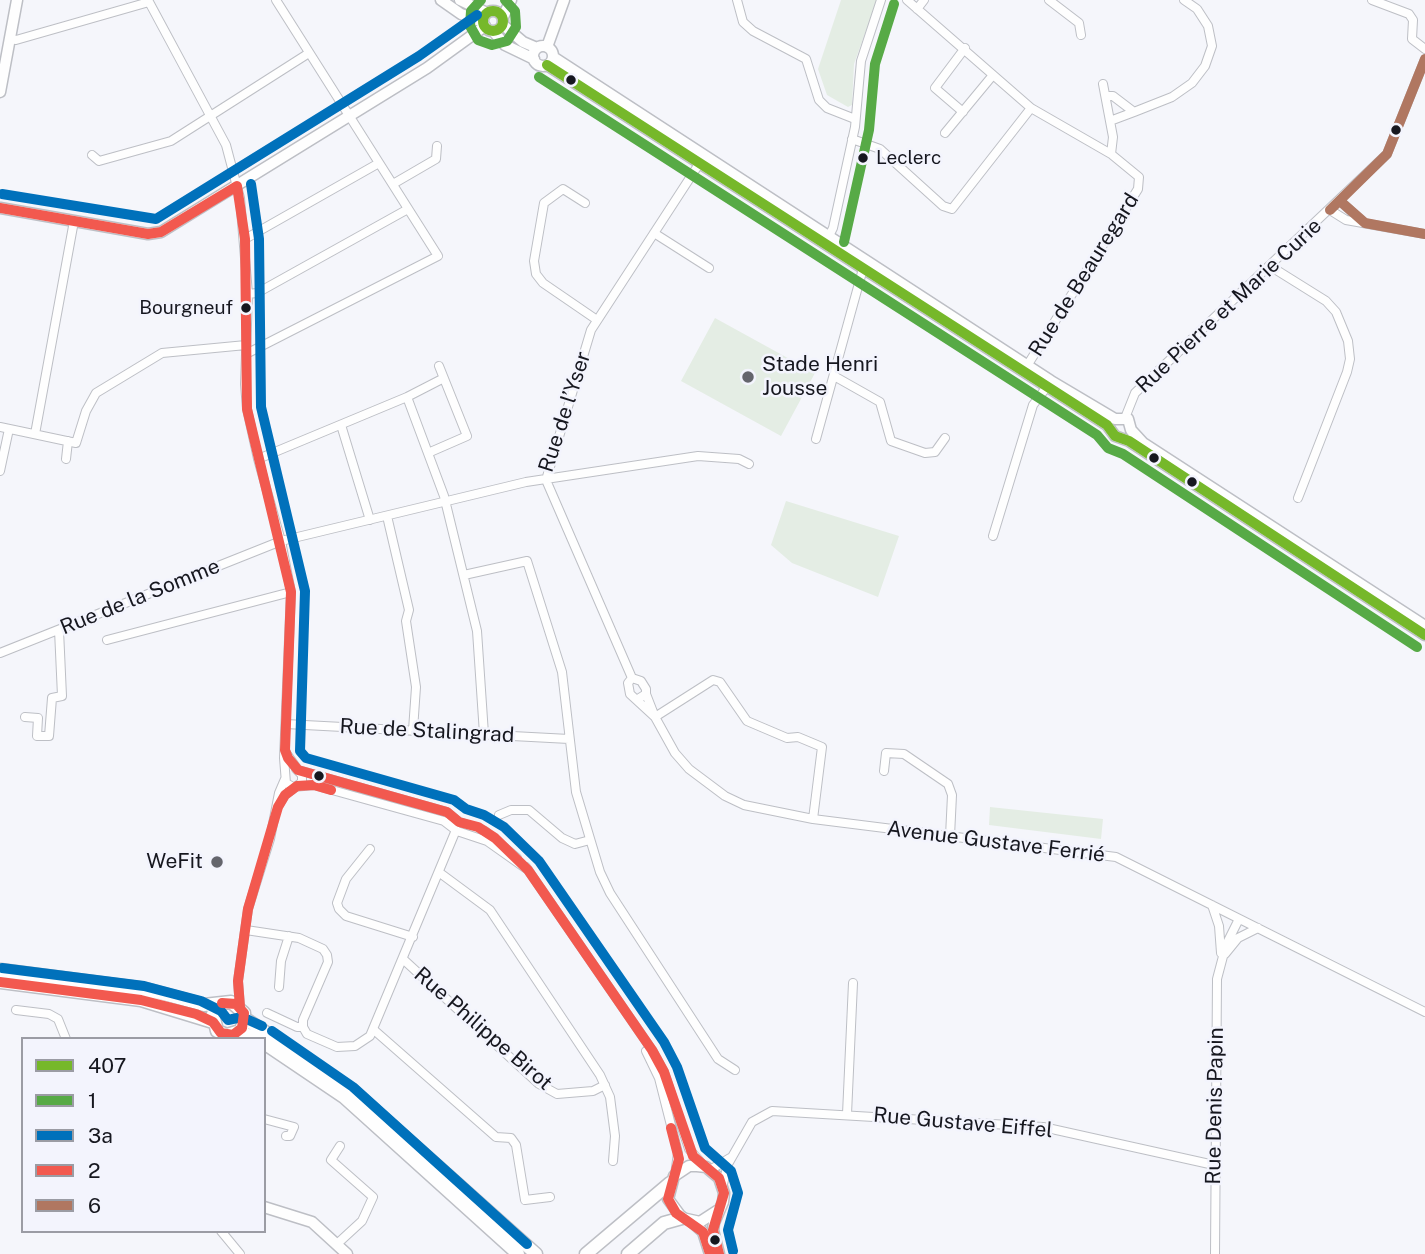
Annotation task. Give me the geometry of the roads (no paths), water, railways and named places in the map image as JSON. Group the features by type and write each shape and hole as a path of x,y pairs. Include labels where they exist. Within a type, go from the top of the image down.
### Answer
{"main road":[{"path":"0,92 17,0"},
{"path":"441,0 461,14 492,22"},
{"path":"460,0 523,43 714,163 825,241"},
{"path":"450,53 492,22 503,0"},
{"path":"0,208 148,234 161,232 450,53 492,22 511,0"},
{"path":"543,55 564,0"},
{"path":"461,14 466,28 465,40"},
{"path":"543,55 699,164 1048,384 1117,421 1131,424 1131,430 1143,443 1425,626"},
{"path":"1117,421 1115,436 1425,635"},
{"path":"1121,438 1131,430"},
{"path":"0,970 145,989 204,1005 222,1004 242,1013 352,1090 536,1254"},
{"path":"0,982 141,1000 213,1022 229,1035 242,1013"},
{"path":"213,1022 222,1004"},
{"path":"266,1044 344,1097 518,1254"},
{"path":"586,1254 689,1166 708,1168 723,1185 720,1209 713,1230 719,1254"},
{"path":"672,1179 671,1206 702,1232 710,1254"},
{"path":"484,1207 548,1254"},
{"path":"266,1209 312,1222 347,1254"},
{"path":"628,1254 664,1223 708,1219 720,1209"}],"street":[{"path":"66,460 96,393 162,354 246,350 438,256 276,0"},
{"path":"737,0 743,22 753,31 806,59 819,100 827,108 855,119"},
{"path":"825,241 852,139 860,61 881,0"},
{"path":"907,0 1031,108 1111,154 1113,137 1103,84"},
{"path":"917,9 924,0"},
{"path":"1049,0 1079,23 1081,35"},
{"path":"1111,121 1172,97 1192,83 1205,66 1212,46 1208,26 1197,9 1184,0"},
{"path":"1373,0 1409,14 1413,20 1412,38 1425,49"},
{"path":"10,39 16,40 149,1 232,159 245,239 248,294 247,409 281,541 291,592 285,777 248,909 238,981 242,1013"},
{"path":"963,112 935,88 965,48"},
{"path":"92,155 99,161 171,141 310,53"},
{"name":"Rue Pierre et Marie Curie","path":"1117,421 1135,393 1387,154 1425,59"},
{"path":"945,133 993,75"},
{"path":"1105,96 1113,96 1133,113"},
{"path":"852,139 880,149 943,206 951,209 1031,108"},
{"path":"393,184 436,159 437,146"},
{"name":"Rue de Beauregard","path":"1025,369 1138,189 1139,177 1111,154"},
{"path":"245,239 379,163"},
{"path":"699,164 714,163"},
{"name":"Rue de l’Yser","path":"281,541 445,501 546,480 597,320 699,164"},
{"path":"585,203 563,188 544,203 534,261 536,274 543,283 597,320"},
{"path":"1340,201 1365,223"},
{"path":"248,294 257,293 408,209"},
{"path":"1331,210 1346,220 1425,234"},
{"path":"36,434 74,221"},
{"path":"654,233 709,268"},
{"path":"816,439 864,266"},
{"path":"1270,267 1326,301 1336,312 1348,341 1350,359 1347,372 1298,498"},
{"path":"428,453 467,436 439,366"},
{"path":"834,376 880,402 891,441 925,453 935,452 945,439"},
{"path":"258,460 407,397 442,379"},
{"path":"993,536 1034,405 1048,384"},
{"path":"407,397 445,501 477,631 484,734"},
{"path":"341,425 370,520"},
{"path":"0,471 5,428 72,442"},
{"path":"642,696 630,694 628,688 632,678 546,480 698,456 739,459 749,464"},
{"path":"387,516 409,610 406,621 416,687 414,730"},
{"name":"Rue de la Somme","path":"0,653 281,541"},
{"path":"464,575 527,561 562,672 576,792 590,840 616,902 718,1059 735,1070"},
{"path":"107,640 291,592"},
{"path":"24,717 38,718 37,736 49,736 52,698 62,696 59,630"},
{"name":"Avenue Gustave Ferrié","path":"632,678 641,681 642,696 675,753 689,769 724,796 767,812 1103,853 1116,857 1425,1012"},
{"path":"655,718 713,680 720,682 747,722 787,738 798,737 822,747 813,819"},
{"name":"Rue de Stalingrad","path":"286,724 569,739"},
{"path":"278,807 285,794 303,779 285,750"},
{"path":"884,771 887,753 904,754 948,784 952,795 950,835"},
{"path":"285,777 291,769 299,770 436,808 453,815 458,830 374,1030 362,1042 345,1048 307,1034 303,1027"},
{"path":"285,777 289,786 314,785 435,818 458,830 478,827 495,838 528,870 616,996 664,1072 689,1149 708,1168"},
{"path":"499,816 511,810 529,810 562,838 575,844 590,840"},
{"path":"370,849 346,879 337,903 339,909 346,916 413,937"},
{"path":"440,873 490,910 605,1086 615,1136 613,1161"},
{"name":"Rue Denis Papin","path":"1212,905 1219,926 1221,959"},
{"name":"Rue Denis Papin","path":"1215,1254 1217,979 1221,959 1238,919"},
{"path":"1221,959 1238,938 1258,928"},
{"path":"246,930 289,936 323,949 328,962 303,1027"},
{"path":"279,987 281,961 289,936"},
{"name":"Rue Philippe Birot","path":"404,960 539,1084 557,1094 593,1091 605,1086"},
{"path":"222,1004 238,981"},
{"path":"847,1114 853,983"},
{"path":"616,996 659,1078 678,1153 672,1179"},
{"path":"16,1010 49,1014 58,1019 65,1037"},
{"path":"267,1013 297,1027 303,1027"},
{"path":"374,1030 496,1137 512,1138 516,1145 525,1200 550,1197"},
{"name":"Rue Gustave Eiffel","path":"723,1185 732,1156 752,1122 762,1114 772,1111 1043,1127 1214,1165"},
{"path":"266,1120 294,1127 290,1136 286,1136"},
{"path":"337,1244 357,1228 373,1197 331,1160 340,1146"},
{"name":"Rue Gustave Eiffel","path":"708,1168 732,1156"},
{"path":"223,1233 240,1254"}],"place":[{"name":"Leclerc","path":"863,158"},
{"name":"Bourgneuf","path":"246,308"},
{"name":"Stade Henri Jousse","path":"748,377"},
{"name":"WeFit","path":"217,862"}]}
